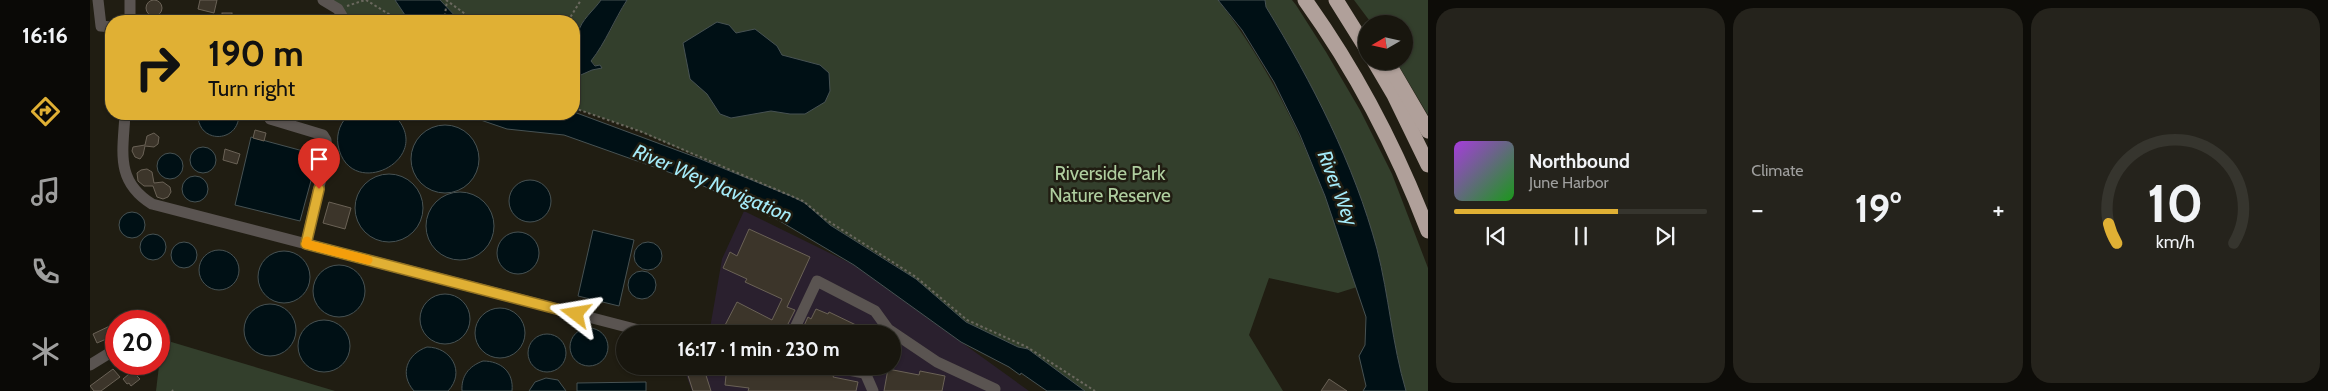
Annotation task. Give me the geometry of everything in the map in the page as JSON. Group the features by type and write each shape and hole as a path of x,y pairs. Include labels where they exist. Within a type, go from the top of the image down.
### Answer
{"highway":[{"path":"1305,0 1341,54 1381,125 1428,231"},
{"path":"1336,0 1358,35"},
{"path":"1347,0 1358,16"},
{"path":"1379,70 1394,95 1428,165"},
{"path":"1393,70 1428,131"}],"street":[{"path":"98,0 101,26 105,26"},
{"path":"130,0 130,15"},
{"path":"323,0 338,9 341,15"},
{"path":"125,120 124,170 131,186 143,198 163,208 619,325"},
{"path":"277,120 318,132 326,140 327,152 306,244"},
{"path":"796,325 817,281 875,311 881,325"},
{"path":"901,341 937,362 994,390"},
{"path":"90,365 105,355"},
{"path":"865,375 873,391"}],"path":[{"path":"338,9 365,0 390,15"},
{"path":"447,0 467,15"},
{"path":"445,15 447,0"},
{"path":"572,15 581,0"},
{"path":"580,110 642,132 803,201 825,219 916,277 966,320 1027,347 1095,391"}],"shaded area":[{"path":"744,211 854,265 1029,391 692,391 686,375 901,375 901,325 711,325 722,259"}],"green space":[{"path":"328,0 395,0 405,15 342,15"},
{"path":"440,0 601,0 580,28 580,15 454,15"},
{"name":"Riverside Park Nature Reserve","path":"627,0 1218,0 1263,66 1300,137 1331,211 1357,287 1338,293 1269,278 1249,335 1283,391 1085,391 1028,349 1018,347 966,322 897,266 830,225 804,203 634,129 580,110 580,75 597,67 591,61 606,39"},
{"path":"1265,0 1292,0 1296,5 1360,110 1392,174 1428,268 1428,391 1406,391 1397,356 1385,284 1368,217 1330,124 1300,64 1266,7"},
{"path":"1354,0 1428,0 1428,115 1401,70 1413,70 1413,15 1365,15"},
{"path":"170,342 335,391 156,391 158,375 170,375"}],"water":[{"path":"395,0 440,0 454,15 405,15"},
{"path":"601,0 627,0 591,61 595,66 600,65 602,68 580,75 580,28"},
{"name":"River Wey","path":"1218,0 1265,0 1266,7 1300,64 1330,124 1368,217 1385,284 1397,356 1406,391 1363,391 1366,386 1359,356 1365,345 1366,317 1325,196 1300,135 1274,82 1242,30"},
{"path":"717,22 729,25 736,33 755,29 777,46 782,55 820,65 829,73 830,91 825,102 805,114 771,111 731,118 720,114 707,94 690,79 683,43"},
{"name":"River Wey Navigation","path":"580,114 698,158 793,197 805,203 830,225 916,279 966,322 1018,347 1028,349 1085,391 1047,391 1021,373 1020,375 1009,367 961,342 854,265 778,220 688,179 564,135 507,129 481,120 580,120"},
{"path":"199,120 238,120 232,131 218,137 204,131"},
{"path":"345,120 397,120 404,130 405,146 399,159 387,168 372,173 358,171 345,162 338,145 338,136"},
{"path":"445,125 458,128 469,135 476,146 479,159 476,172 469,183 458,190 445,193 432,190 421,183 414,172 411,159 414,146 421,135 432,128"},
{"path":"251,137 318,155 300,221 235,205"},
{"path":"203,147 212,151 216,160 212,169 203,173 194,169 190,160 194,151"},
{"path":"170,153 179,157 183,166 179,175 170,179 161,175 157,166 161,157"},
{"path":"389,174 402,177 413,184 420,195 423,208 420,221 413,232 402,239 389,242 376,239 365,232 358,221 355,208 358,195 365,184 376,177"},
{"path":"195,176 204,180 208,189 204,198 195,202 186,198 182,189 186,180"},
{"path":"526,180 534,180 545,186 551,201 545,216 534,222 526,222 515,216 509,205 509,197 515,186"},
{"path":"460,192 473,195 484,202 491,213 494,226 491,239 484,250 473,257 460,260 447,257 436,250 429,239 426,226 429,213 436,202 447,195"},
{"path":"132,212 141,216 145,225 141,234 132,238 123,234 119,225 123,216"},
{"path":"593,230 634,240 619,306 578,296"},
{"path":"514,232 522,232 533,238 539,253 533,268 522,274 514,274 503,268 497,257 497,249 503,238"},
{"path":"153,234 162,238 166,247 162,256 153,260 144,256 140,247 144,238"},
{"path":"184,242 193,246 197,255 193,264 184,268 175,264 171,255 175,246"},
{"path":"648,242 658,246 662,256 658,266 648,270 638,266 634,256 638,246"},
{"path":"219,250 230,253 236,259 239,270 236,281 230,287 219,290 208,287 202,281 199,270 202,259 208,253"},
{"path":"284,251 294,253 302,259 308,267 310,277 308,287 302,295 294,301 284,303 274,301 266,295 260,287 258,277 260,267 266,259 274,253"},
{"path":"339,265 349,267 357,273 363,281 365,291 363,301 357,309 349,315 339,317 329,315 321,309 315,301 313,291 315,281 321,273 329,267"},
{"path":"642,271 652,275 656,285 652,295 642,299 632,295 628,285 632,275"},
{"path":"440,294 450,294 463,301 470,314 470,324 463,337 450,344 440,344 431,340 424,333 420,324 420,314 424,305 431,298"},
{"path":"270,304 280,306 288,312 294,320 296,330 294,340 288,348 280,354 270,356 260,354 252,348 246,340 244,330 246,320 252,312 260,306"},
{"path":"495,308 505,308 518,315 525,328 525,338 518,351 505,358 495,358 486,354 479,347 475,338 475,328 479,319 486,312"},
{"path":"324,320 334,322 342,328 348,336 350,346 348,356 342,364 334,370 324,372 314,370 306,364 300,356 298,346 300,336 306,328 314,322"},
{"path":"589,328 603,333 608,347 603,361 589,366 575,361 570,347 575,333"},
{"path":"547,334 561,339 566,353 561,367 547,372 533,367 528,353 533,339"},
{"path":"427,347 443,351 453,362 456,376 448,391 414,391 409,385 406,371 407,365 414,354"},
{"path":"483,361 501,365 505,369 511,378 512,391 462,391 463,381 467,372"},
{"path":"546,378 558,380 566,391 529,391 535,382"},
{"path":"646,382 646,391 577,391 577,383"}],"building":[{"path":"151,0 157,0 162,5 162,11 158,15 150,15 146,11 146,5"},
{"path":"200,0 217,0 214,13 198,9"},
{"path":"222,13 232,13 232,15 222,15"},
{"path":"255,130 266,133 264,141 253,138"},
{"path":"154,133 159,137 158,144 154,147 145,146 140,159 135,157 132,151 133,147 145,145 147,136"},
{"path":"225,149 240,154 237,164 223,160"},
{"path":"147,169 152,172 154,183 163,182 170,187 171,192 168,197 163,199 157,197 153,186 144,186 138,181 137,173"},
{"path":"329,202 351,208 345,229 323,223"},
{"path":"749,229 810,257 787,307 795,310 788,325 725,325 737,302 772,320 782,299 745,282 747,279 723,268 730,252 737,256"},
{"path":"816,309 828,314 829,312 856,325 804,325 808,317 811,319"},
{"path":"105,328 105,340 97,343 93,334"},
{"path":"920,371 945,376 942,391 884,391 887,375 901,375 901,372 919,375"},
{"path":"105,375 118,375 120,377 101,391 94,391 90,386"},
{"path":"128,375 138,375 137,376 140,379 131,386 123,379"},
{"path":"688,375 706,375 711,391 693,391"},
{"path":"726,375 834,375 833,377 858,382 856,391 748,391 749,388 725,385"},
{"path":"1329,379 1347,391 1321,391"}],"slow traffic":[{"path":"307,241 306,244 368,260"}],"route":[{"path":"319,189 306,244 576,314"}]}
